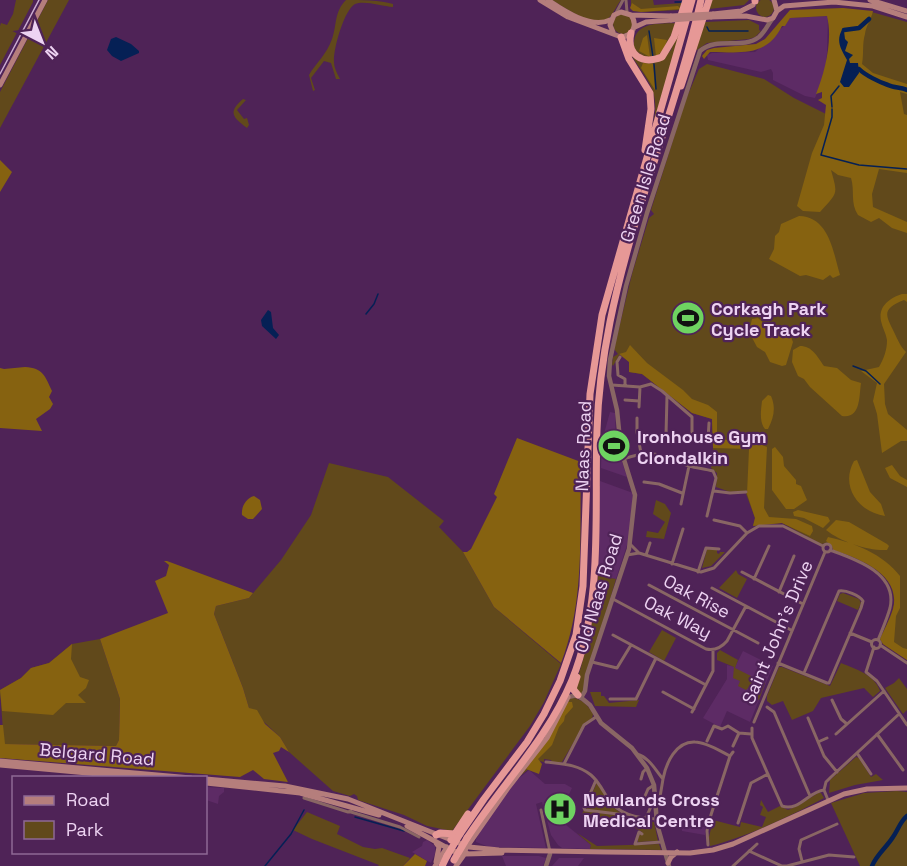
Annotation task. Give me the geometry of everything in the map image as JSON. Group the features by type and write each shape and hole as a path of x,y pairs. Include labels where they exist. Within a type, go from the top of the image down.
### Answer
{"highway":[{"path":"633,30 630,46 636,55 649,60 662,57 674,37 686,0"},
{"name":"Naas Road","path":"459,849 484,799 527,742 544,714 560,681 576,635 583,586 588,427 593,368 602,315 692,0"},
{"name":"Naas Road","path":"438,865 459,849 492,801 538,743 559,708 586,637 594,588 597,428 603,362 615,301 701,0"},
{"path":"655,159 709,0"},
{"path":"621,37 629,59 647,86 651,101 641,176"},
{"path":"580,697 573,689 585,652 586,637"},
{"path":"522,769 552,725 570,683"},
{"path":"435,838 440,833 459,849"}],"main road":[{"path":"0,85 45,0"},
{"path":"540,0 568,17 613,32 621,37 646,22 671,18 746,16 767,20 773,18 777,11 789,5 834,2 873,6 907,17"},
{"path":"548,0 580,18 598,23 610,20 616,13 671,18"},
{"path":"774,0 777,11"},
{"path":"870,0 907,11"},
{"path":"712,16 741,11 755,2"},
{"path":"755,2 753,13 760,20"},
{"path":"629,14 634,21 633,30"},
{"path":"610,20 613,32"},
{"path":"459,849 547,738 568,697"},
{"name":"Belgard Road","path":"0,763 145,776"},
{"path":"207,781 285,786 333,795 350,803 352,807 416,826 459,849 490,854"},
{"path":"207,781 300,793 375,813 459,849 490,854 699,852 723,848 828,800 867,789 907,788"},
{"path":"416,826 435,838 439,847 438,865"},
{"path":"459,849 550,852"},
{"path":"668,865 671,857 677,852"}],"street":[{"path":"616,13 625,0"},
{"path":"625,0 629,14"},
{"name":"Green Isle Road","path":"635,495 623,459 617,410 609,376 610,360 626,286 659,174 698,55 704,48 713,44 754,40 760,36 773,18"},
{"path":"760,20 765,29"},
{"path":"620,357 617,362 618,375 624,377 625,385"},
{"path":"612,386 640,387 651,384 692,417 692,436 695,438 708,440 709,423"},
{"path":"639,407 640,387"},
{"path":"666,435 667,396"},
{"path":"625,400 639,401"},
{"path":"637,418 641,453"},
{"path":"623,459 641,453 664,456 715,473 714,491 707,516"},
{"path":"681,504 689,466"},
{"path":"644,482 659,484 682,493"},
{"path":"714,491 746,492"},
{"name":"Old Naas Road","path":"580,697 585,691 586,679 630,544 635,495"},
{"path":"714,520 740,526 748,532"},
{"path":"627,555 639,553 698,572 714,568 748,532 759,526 783,526 823,546 828,544 830,550"},
{"path":"672,564 683,529"},
{"path":"646,555 650,543"},
{"path":"630,544 639,553"},
{"path":"754,579 769,546"},
{"path":"823,546 825,552 830,550 875,570 887,585 890,608 878,640 880,645 907,663"},
{"path":"698,572 706,548 719,549"},
{"name":"Saint John's Drive","path":"754,722 825,552"},
{"path":"779,592 794,556"},
{"path":"742,572 803,604"},
{"name":"Oak Rise","path":"649,585 758,643"},
{"path":"712,588 791,630"},
{"path":"778,663 829,683 863,601 861,598 841,591 837,596 804,673"},
{"name":"Oak Way","path":"613,599 706,649 713,650 723,645 746,606"},
{"path":"850,633 872,642 878,640"},
{"path":"613,635 706,685"},
{"path":"872,642 874,648 866,672 875,679 907,725"},
{"path":"592,662 617,668 631,645"},
{"path":"874,648 880,645"},
{"path":"663,692 693,711 713,668 713,650"},
{"path":"610,699 636,699 656,658"},
{"path":"836,734 884,691"},
{"path":"568,697 580,697 590,705 604,726 637,754 647,768 654,785 654,805 668,865"},
{"path":"832,700 841,719 847,724"},
{"path":"767,707 774,712 810,796"},
{"path":"828,800 824,790 826,782 899,714"},
{"path":"564,764 584,726 597,717"},
{"path":"808,718 824,756 837,771"},
{"path":"707,741 714,726 722,729 728,726 739,733 752,734 780,802 785,808 793,807 817,790 824,790"},
{"name":"Saint John's Drive","path":"752,728 752,734"},
{"path":"733,746 739,733"},
{"path":"877,735 903,770"},
{"path":"818,742 827,738"},
{"path":"646,818 654,805 659,803 663,779 671,757 680,748 692,742 700,743 730,756"},
{"path":"708,845 709,821 733,752"},
{"path":"856,753 871,774"},
{"path":"637,754 641,754 654,765 663,779"},
{"path":"546,762 578,768 596,780 614,806 626,814"},
{"path":"641,779 647,768"},
{"path":"738,823 751,783 768,774"},
{"path":"596,780 585,810 657,819"},
{"path":"645,796 648,789 654,785"},
{"path":"304,798 352,807 420,837"},
{"path":"541,810 550,852 546,866"},
{"path":"802,862 799,849 801,840 837,824"},
{"path":"642,834 639,832 635,844 662,842"},
{"path":"733,866 758,844"},
{"path":"749,851 782,866 829,855 854,857"}],"shaded area":[{"path":"632,3 641,9 678,6 681,9 641,12 630,8"},
{"path":"843,8 873,11 866,28 862,64 873,73 907,84 907,94 900,92 904,114 907,115 907,173 879,169 872,194 873,207 907,222 907,233 892,228 879,218 871,222 858,215 854,206 851,178 838,175 831,170 835,193 820,212 803,211 797,206 812,153 824,125 826,105 818,100 822,98 822,92 816,94 827,56 829,25 827,16 790,18 768,44 751,51 710,52 704,59 702,56 707,50 714,48 756,44 765,39 790,10"},
{"path":"828,16 825,74 815,98 805,96 773,80 771,69 761,72 708,60 707,55 712,53 755,52 790,18"},
{"path":"647,35 650,57 639,51 643,38"},
{"path":"654,38 667,40 664,49 656,57"},
{"path":"643,63 653,64 655,90 641,68"},
{"path":"0,160 12,172 0,192"},
{"path":"799,216 817,222 823,229 832,246 840,275 833,278 830,275 823,280 806,275 800,276 769,259 781,224"},
{"path":"907,294 907,302 904,300 892,306 887,316 899,343 906,352 884,384 888,414 907,430 907,441 901,441 882,453 873,401 877,383 861,371 879,367 881,364 887,340 881,321 881,311 889,300"},
{"path":"758,318 770,329 782,330 791,337 793,342 786,365 770,362 765,352 757,347 749,332 752,319"},
{"path":"630,345 647,363 692,399 708,405 717,412 719,439 757,443 767,447 764,508 769,517 796,519 812,526 813,531 810,536 782,523 753,526 755,518 747,494 749,449 713,448 712,419 692,413 642,374 629,372 629,362 619,354 626,352"},
{"path":"800,346 811,350 824,366 837,368 851,380 861,383 858,406 853,414 842,416 804,379 798,376 792,362 793,350"},
{"path":"25,367 40,371 52,391 49,397 53,404 36,419 42,431 0,428 0,368"},
{"path":"768,395 773,400 774,412 768,429 765,429 761,419 761,408 762,401"},
{"path":"610,412 615,413 616,443 627,477 601,468 602,441"},
{"path":"517,438 581,462 578,589 569,639 561,663 494,607 463,552 471,549 497,497 494,494"},
{"path":"775,447 783,457 784,466 796,480 796,484 801,486 807,500 794,509 786,509 772,490 772,449"},
{"path":"857,460 870,492 881,504 885,516 867,509 854,496 849,480 850,470 854,461"},
{"path":"892,465 900,476 907,480 907,487 890,478 885,468"},
{"path":"600,481 633,493 629,539 616,579 598,576"},
{"path":"254,496 260,500 262,509 253,519 248,519 242,515 242,509 246,501"},
{"path":"798,510 828,517 830,521 823,528 804,518 794,516 793,512"},
{"path":"836,520 849,522 887,544 889,546 887,550 847,542 826,530"},
{"path":"828,537 868,550 885,561 900,576 900,608 896,616 894,642 907,649 907,660 883,644 880,639 893,609 894,597 891,586 876,569 833,550 826,541"},
{"path":"164,561 253,593 249,598 216,606 214,614 249,708 257,710 265,724 280,737 289,752 281,747 279,751 273,753 288,782 264,779 253,770 240,777 0,758 0,725 3,725 5,744 116,746 119,740 120,699 100,639 168,613 155,581 166,576 169,565"},
{"path":"72,644 71,659 80,677 89,680 86,688 78,695 86,703 66,703 53,715 2,711 0,690 21,678 31,668 49,663"},
{"path":"743,651 773,666 750,722 727,711 720,727 703,718 727,679 727,665 735,667"},
{"path":"568,702 572,702 573,707 565,716 552,745 538,759 542,764 539,774 526,769"},
{"path":"529,770 545,784 565,784 572,788 564,805 575,810 576,815 566,825 591,845 590,849 562,848 558,845 551,835 542,802 536,804 546,848 489,847 476,842 485,821 516,781"},
{"path":"207,787 224,788 224,792 219,796 218,804 207,800"},
{"path":"682,825 706,827 705,835 682,831"},
{"path":"427,840 435,846 435,854 431,863 412,852"},
{"path":"415,854 427,861 425,866 403,866"},
{"path":"502,856 546,858 543,866 506,866"},
{"path":"559,858 584,858 578,866 552,866"}],"green space":[{"path":"761,-1 769,-1 774,4 772,15 761,17 756,12 756,4"},
{"path":"16,0 33,0 33,2 0,65 0,26 1,23 7,25 13,14"},
{"path":"48,0 69,0 0,128 0,92"},
{"path":"346,0 382,2 393,4 393,7 363,3 355,4 351,8 343,22 335,49 334,64 340,79 336,79 331,63 324,61 311,78 315,90 313,91 309,75 330,44 338,14"},
{"path":"552,0 621,0 606,20 593,21"},
{"path":"631,0 653,0 654,5 682,3 680,10 641,12 631,9"},
{"path":"712,0 749,0 744,5 709,9"},
{"path":"868,11 907,22 907,660 883,644 880,639 892,613 894,597 885,577 865,563 833,550 828,543 821,544 782,523 753,526 755,518 745,491 730,492 716,487 717,473 711,468 712,419 692,413 642,374 629,372 629,362 620,354 613,366 612,364 613,357 618,354 614,349 632,274 649,218 654,214 651,210 686,99 699,69 707,64 764,79 794,98 828,115"},
{"path":"623,14 630,17 633,24 630,31 623,34 616,31 613,24 616,17"},
{"path":"749,20 759,25 761,31 755,37 707,43 694,52 705,22"},
{"path":"681,22 683,22 653,125 654,94 630,53 664,57 671,50"},
{"path":"677,23 662,54 653,57 646,56 632,46 642,28 655,24"},
{"path":"243,99 246,100 237,110 244,119 247,118 249,125 247,128 238,121 234,114 235,107"},
{"path":"329,463 388,477 444,521 439,527 463,552 494,607 561,664 530,726 452,831 427,826 404,815 358,800 354,794 350,796 333,791 289,752 280,737 249,708 214,614 216,606 249,598 281,560 311,515"},
{"path":"656,500 665,504 671,513 664,539 646,537 647,531 658,533 665,522 653,514"},
{"path":"707,549 717,550 719,554 725,552 711,566 702,568"},
{"path":"736,570 738,574 747,579 737,598 719,588"},
{"path":"598,576 616,579 582,696 575,687 590,632"},
{"path":"843,593 859,599 861,603 858,610 837,601"},
{"path":"662,630 676,638 664,661 649,652"},
{"path":"100,639 120,699 119,740 116,746 4,744 0,690 21,678 31,668 49,663 72,644"},
{"path":"720,650 738,660 735,668 765,683 759,700 750,696 749,687 746,690 738,686 740,681 733,678 734,667 717,660 717,653"},
{"path":"841,663 869,677 878,685 880,691 873,697 864,688 821,698 813,711 792,720 783,701 772,705 767,701 779,667 830,686"},
{"path":"899,678 907,689 907,710 903,714 885,688"},
{"path":"590,692 601,692 601,696 604,696 609,703 639,700 636,707 595,706"},
{"path":"572,697 587,705 593,714 592,719 585,723 562,762 544,759 544,762 539,761 520,776 547,738 568,699"},
{"path":"856,757 871,777 876,774 883,780 829,793 830,780"},
{"path":"597,782 613,807 622,814 586,808"},
{"path":"907,792 907,866 860,866 831,803 864,793"},
{"path":"821,793 824,798 768,825 710,846 709,837 713,820 740,827 741,822 762,827 766,817 760,815 763,807 760,805 761,800 768,812 780,806 788,810"},
{"path":"584,810 654,822 658,841 638,842 638,837 642,832 620,819 617,823 608,817 604,821 592,814 589,817 582,814"},
{"path":"307,812 340,826 337,834 363,847 382,848 410,858 403,866 378,866 293,830"},
{"path":"577,833 597,846 659,844 661,850 590,849 591,845"}],"water":[{"path":"843,28 848,30 844,31 848,42 845,51 853,55 849,59 850,63 858,63 859,73 849,87 844,87 840,82 847,60 839,41"},
{"path":"116,37 131,44 139,53 121,61 112,56 107,50 111,39"},
{"path":"268,310 271,312 273,328 279,335 276,339 262,326 261,320"}],"waterway":[{"path":"675,2 682,2"},
{"path":"844,30 859,28 869,19"},
{"path":"707,27 709,31 748,31"},
{"path":"649,31 653,57"},
{"path":"654,64 656,89"},
{"path":"853,70 859,69 868,76 890,86 907,90"},
{"path":"832,107 831,96 839,86"},
{"path":"832,109 832,117 821,155 859,165 907,169"},
{"path":"366,314 378,294"},
{"path":"853,366 866,371 880,384"},
{"path":"265,866 291,834 304,810"},
{"path":"872,866 907,816"},
{"path":"355,817 404,831"}],"tram line":[{"path":"0,74 39,0"}],"place":[{"name":"Corkagh Park Cycle Track","path":"688,318"},
{"name":"Ironhouse Gym Clondalkin","path":"614,446"},
{"name":"Newlands Cross Medical Centre","path":"560,809"}]}
